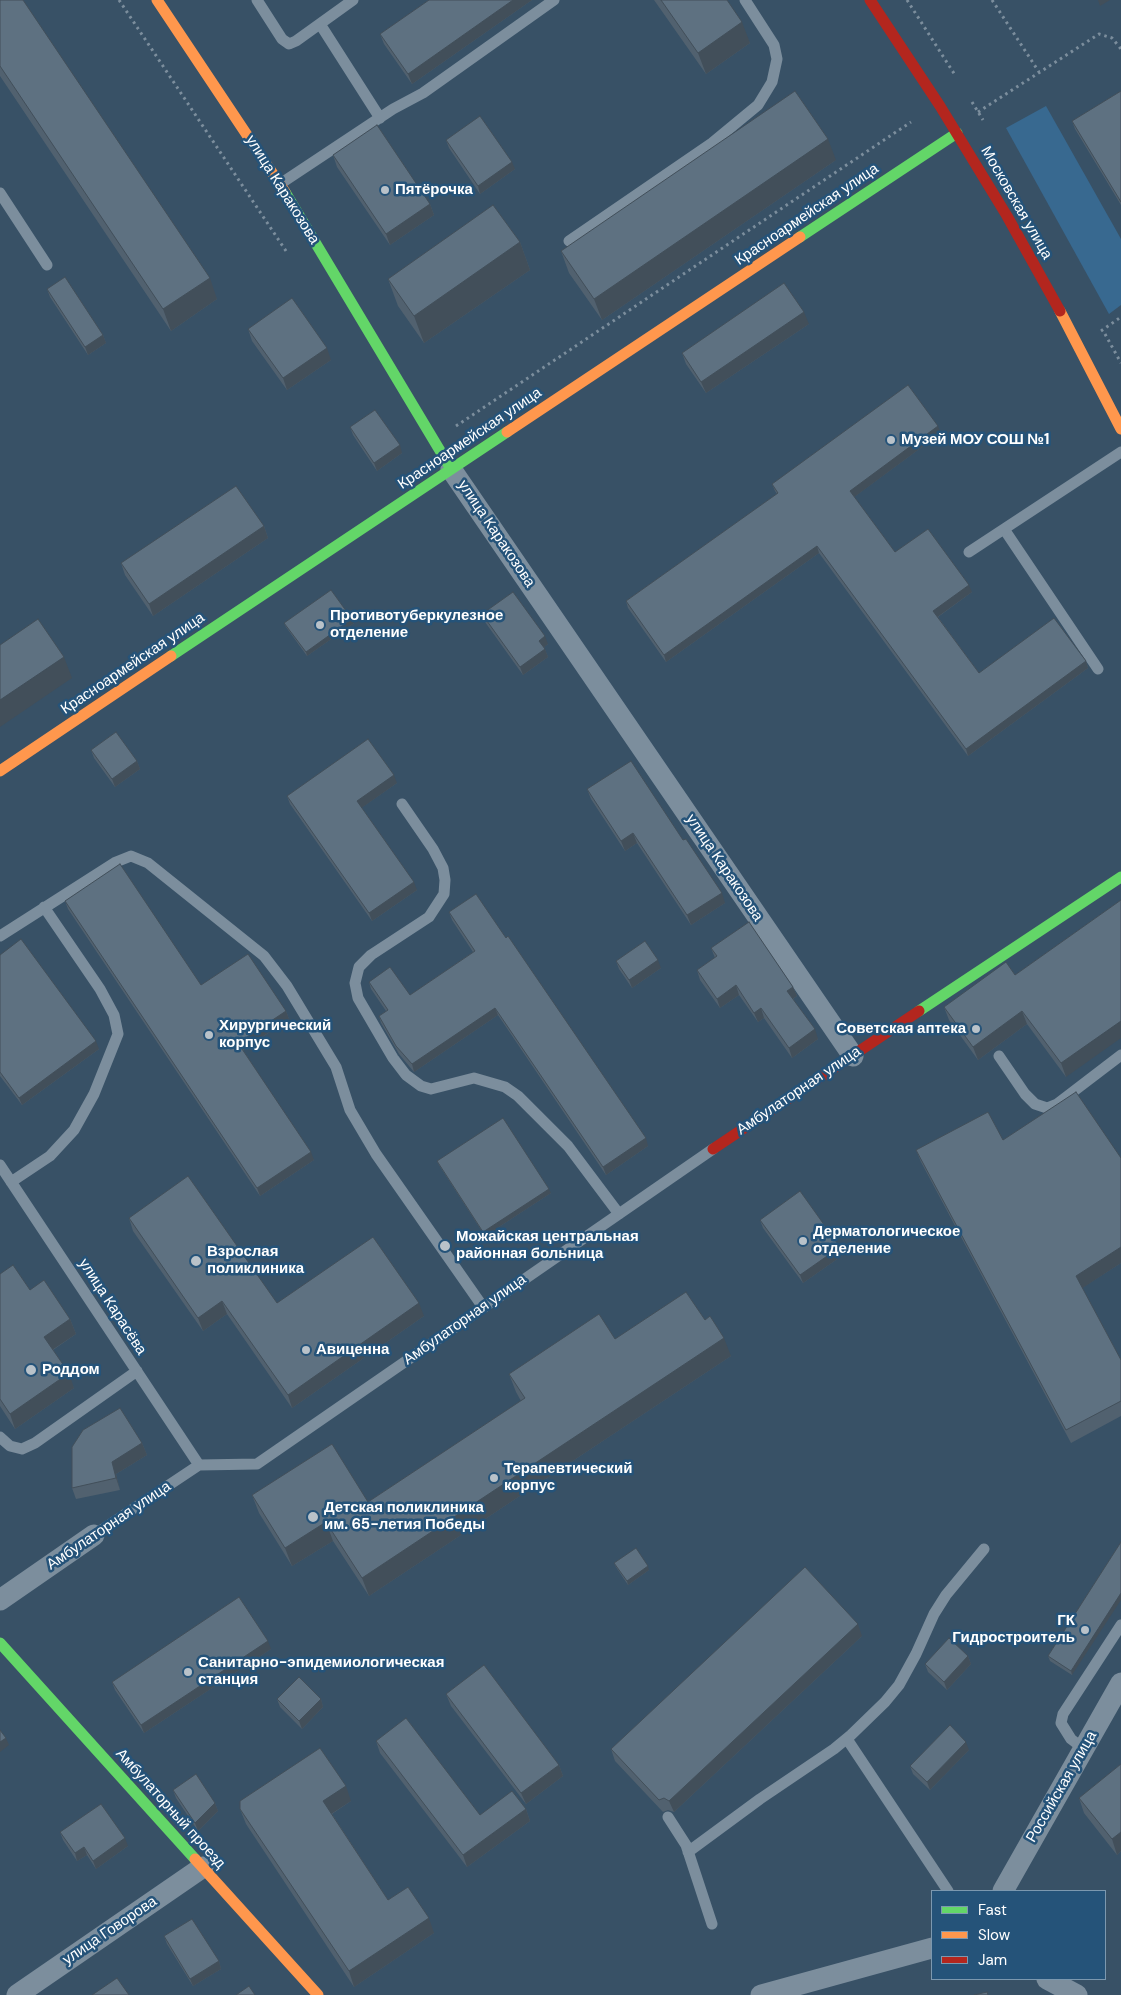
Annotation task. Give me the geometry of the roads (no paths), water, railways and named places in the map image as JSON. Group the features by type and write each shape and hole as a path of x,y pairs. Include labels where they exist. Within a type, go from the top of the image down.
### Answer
{"street":[{"name":"улица Каракозова","path":"157,0 280,184 452,469 852,1056"},
{"name":"Московская улица","path":"870,0 958,133 1044,281 1121,428"},
{"name":"Красноармейская улица","path":"0,772 958,133"},
{"name":"Амбулаторная улица","path":"713,1149 1121,877"},
{"name":"Амбулаторная улица","path":"0,1600 94,1536"},
{"name":"Амбулаторный проезд","path":"0,1643 318,1995"},
{"name":"Российская улица","path":"1004,1890 1121,1683"},
{"name":"улица Говорова","path":"17,1995 203,1867"},
{"path":"761,1995 931,1948"},
{"path":"1049,1980 1076,1995"}],"lane":[{"path":"256,0 282,39 289,44 353,0"},
{"path":"280,184 393,109 423,93 554,0"},
{"path":"569,241 712,143 746,117 758,105 772,82 777,59 774,45 745,0"},
{"path":"320,24 380,118"},
{"path":"0,193 47,265"},
{"path":"969,552 1121,452"},
{"path":"1004,529 1098,669"},
{"path":"402,804 433,849 443,868 445,880 444,894 429,917 371,955 359,967 355,983 358,998 393,1058 406,1076 420,1086 431,1089 474,1078 505,1087 518,1096 568,1146 618,1214"},
{"path":"0,936 116,862 131,856 148,863 264,956 287,986 336,1067 350,1110 376,1154 483,1307"},
{"path":"11,1182 50,1156 74,1130 94,1094 118,1034 114,1015 100,989 44,907"},
{"path":"1000,1056 1026,1094 1036,1104 1047,1108 1057,1104 1121,1055"},
{"name":"Амбулаторная улица","path":"94,1536 198,1465 256,1464 713,1149"},
{"name":"улица Карасёва","path":"0,1165 198,1465"},
{"path":"0,1437 10,1446 22,1449 35,1443 137,1372"},
{"path":"688,1852 847,1739 885,1702 899,1685 916,1654 934,1614 946,1595 984,1549"},
{"path":"1084,1749 1071,1739 1061,1723 1063,1714 1121,1625"},
{"path":"847,1739 947,1890"},
{"path":"668,1817 688,1852 712,1924"}],"place":[{"name":"Пятёрочка","path":"385,190"},
{"name":"Музей МОУ СОШ №1","path":"891,440"},
{"name":"Противотуберкулезное отделение","path":"320,625"},
{"name":"Советская аптека","path":"976,1029"},
{"name":"Хирургический корпус","path":"209,1035"},
{"name":"Дерматологическое отделение","path":"803,1241"},
{"name":"Можайская центральная районная больница","path":"445,1246"},
{"name":"Взрослая поликлиника","path":"196,1261"},
{"name":"Авиценна","path":"306,1350"},
{"name":"Роддом","path":"31,1370"},
{"name":"Терапевтический корпус","path":"494,1478"},
{"name":"Детская поликлиника им. 65-летия Победы","path":"313,1517"},
{"name":"ГК Гидростроитель","path":"1085,1630"},
{"name":"Санитарно-эпидемиологическая станция","path":"188,1672"}]}
